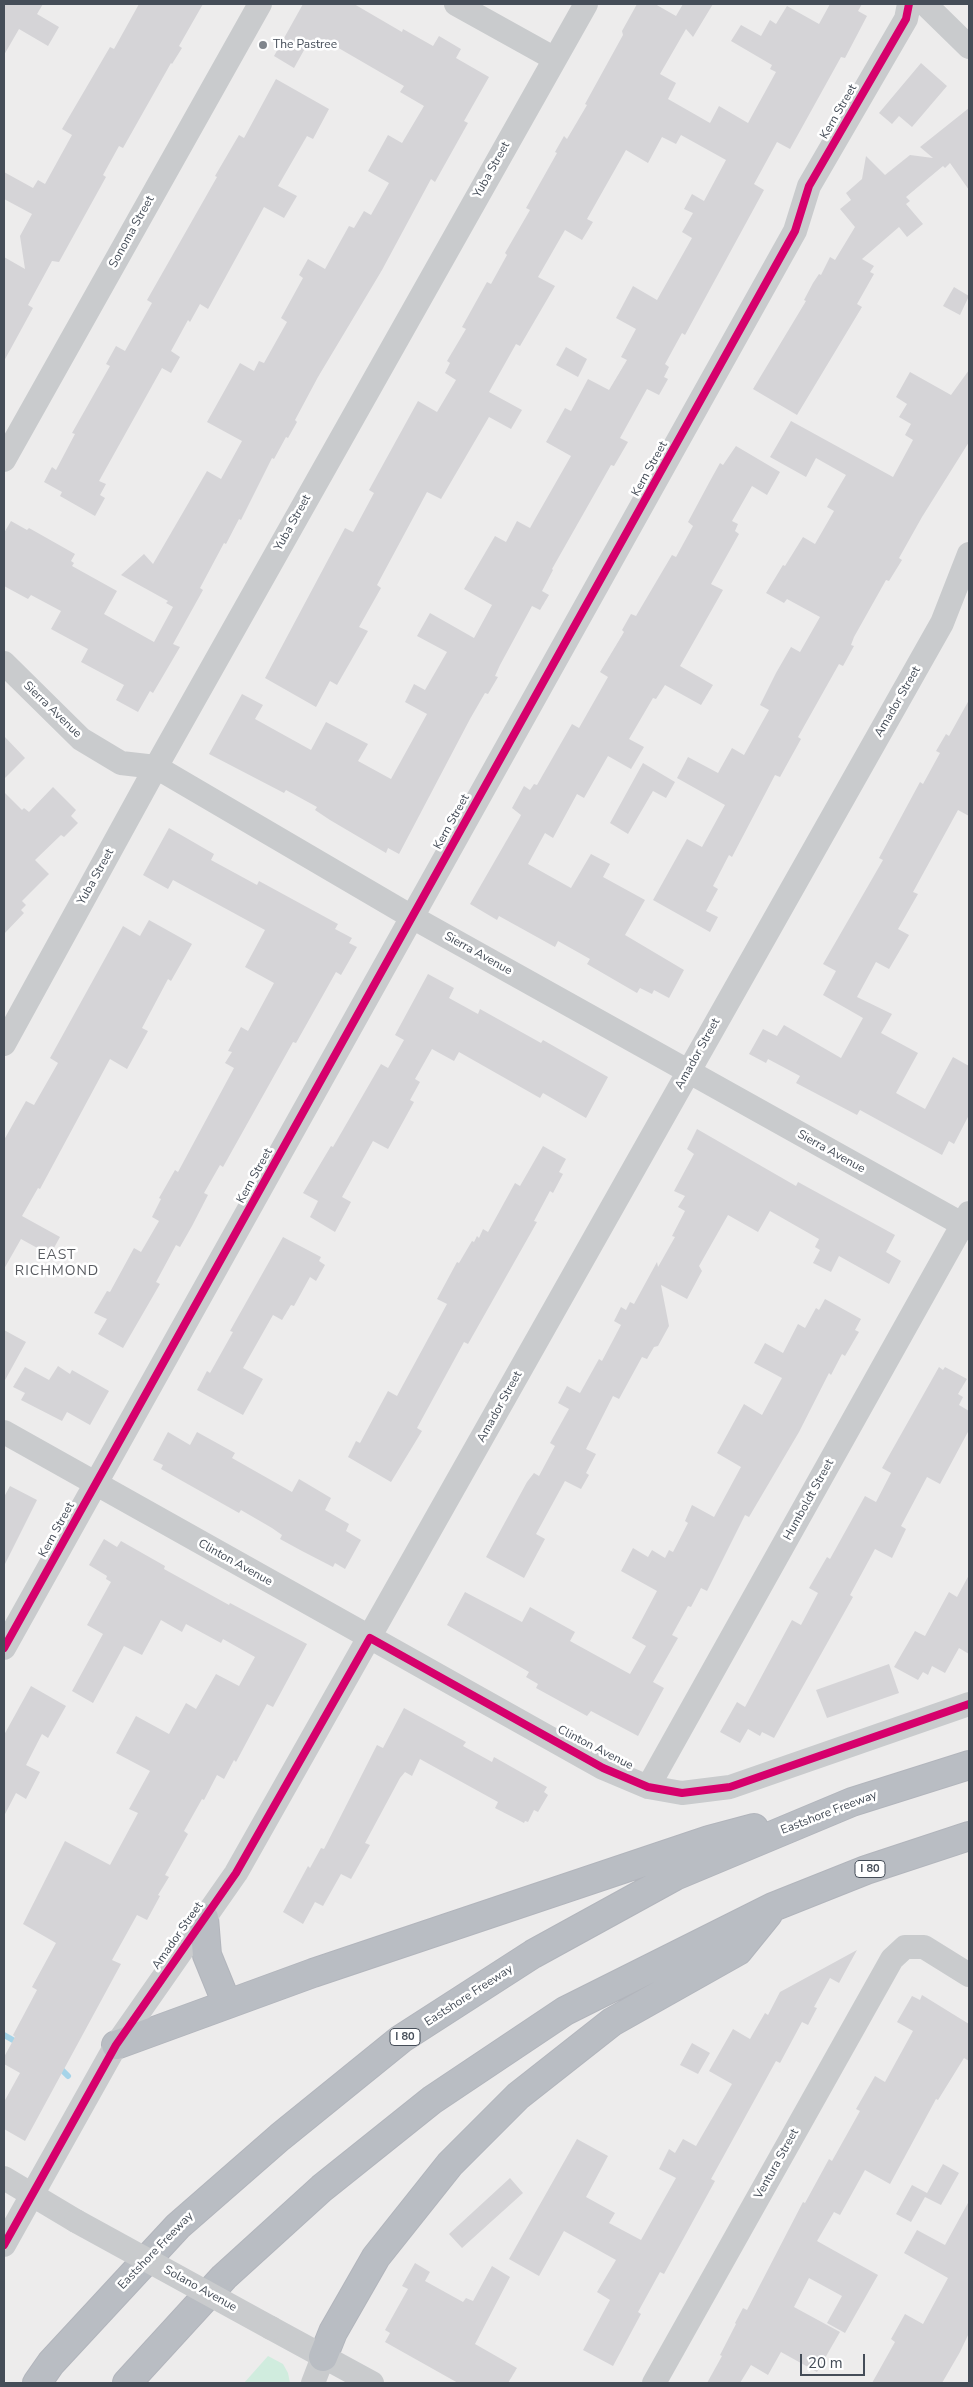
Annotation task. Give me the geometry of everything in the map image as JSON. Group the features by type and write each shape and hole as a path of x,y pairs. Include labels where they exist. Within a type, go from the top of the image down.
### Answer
{"highway":[{"name":"Eastshore Freeway","path":"36,2383 51,2363 178,2226 280,2136 401,2039 533,1954 675,1876 852,1802 969,1766"},
{"path":"116,2045 227,2004 708,1840 852,1802"},
{"name":"I 80","path":"127,2383 224,2277 322,2188 432,2100 565,2011 773,1907 866,1870 969,1836"},
{"path":"323,2357 332,2332 376,2257 450,2164 518,2096 612,2022 738,1951 773,1907"},
{"path":"204,1918 207,1955 227,2004"}],"street":[{"name":"Sonoma Street","path":"4,460 260,4"},
{"path":"456,4 555,59"},
{"name":"Yuba Street","path":"4,1044 156,767 586,4"},
{"name":"Kern Street","path":"4,1648 796,231 810,186 906,18 909,4"},
{"path":"925,4 969,47"},
{"name":"Amador Street","path":"4,2245 116,2045 236,1873 942,623 969,554"},
{"name":"Sierra Avenue","path":"4,663 81,739 121,763 156,767 412,917 688,1072 967,1222"},
{"name":"Humboldt Street","path":"648,1787 967,1222"},
{"name":"Clinton Avenue","path":"4,1432 603,1768 648,1787 682,1793 730,1787 969,1704"},
{"name":"Ventura Street","path":"654,2383 892,1959 905,1948 924,1946 969,1974"},
{"name":"Solano Avenue","path":"4,2178 76,2221 372,2383"},
{"path":"313,2383 323,2357"}],"green space":[{"path":"268,2356 283,2364 288,2373 290,2383 244,2383"}],"building":[{"path":"4,4 43,4 37,14 59,27 48,46 19,29 4,55"},
{"path":"139,4 203,4 179,46 182,48 171,63 123,148 119,146 103,175 106,177 59,262 52,261 28,305 33,308 4,361 4,257 25,269 20,236 32,214 4,199 4,172 33,188 38,180 45,184 72,135 62,129 110,47 114,49"},
{"path":"303,4 354,4 402,32 403,29 433,46 439,36 461,49 456,58 489,77 464,121 468,123 435,182 431,179 382,270 318,377 295,420 297,422 288,438 286,437 274,459 272,458 241,520 239,519 226,544 224,543 200,588 203,590 173,644 180,647 153,693 150,691 138,712 116,700 124,685 81,662 88,649 51,629 61,611 31,595 28,599 4,586 4,533 11,521 27,530 29,528 75,554 71,561 74,563 72,566 117,591 104,614 154,642 173,607 166,603 168,601 121,575 144,554 153,564 207,471 221,479 242,441 207,422 240,363 254,371 259,361 264,363 287,322 281,318 303,278 299,275 308,259 325,269 349,226 354,228 364,211 371,215 389,183 368,171 388,135 402,143 424,106 400,92 404,86 323,39 317,48 308,43 294,68 274,56"},
{"path":"637,4 655,4 676,16 683,4 713,4 693,37 686,29 660,74 676,83 668,99 710,123 719,106 748,123 776,72 770,69 772,65 731,41 741,25 761,36 770,20 776,24 787,6 819,24 830,4 862,4 858,11 867,16 845,58 841,57 790,149 777,142 754,184 764,190 685,335 682,333 665,364 669,367 664,377 668,379 659,395 647,389 620,438 628,442 614,466 611,465 552,569 542,591 549,595 540,610 532,606 500,665 495,676 498,677 488,694 485,693 470,719 399,854 388,848 386,853 315,810 317,807 286,790 284,793 209,754 242,694 263,705 255,719 311,750 326,722 368,744 358,761 391,779 427,714 405,702 414,684 425,690 447,652 417,636 430,613 474,638 492,605 464,589 495,536 506,542 517,521 530,528 571,456 546,442 565,408 571,411 588,379 609,390 627,360 621,357 636,329 616,318 633,286 657,300 692,238 682,232 693,213 684,209 692,194 704,201 726,160 681,135 676,144 662,137 648,163 626,150 587,219 593,222 582,240 565,230 538,277 555,286 520,346 516,344 489,392 522,410 511,429 489,417 441,499 427,492 377,585 381,588 359,627 368,631 337,685 330,681 316,707 265,678 345,528 353,532 374,493 369,490 418,401 437,412 456,380 445,373 450,363 447,361 466,329 462,327 487,282 491,284 507,255 505,253 530,210 526,208 557,153 555,152 564,136 567,139 587,105 585,104 623,35 622,31"},
{"path":"921,63 947,86 912,127 899,116 892,124 879,113"},
{"path":"276,79 329,109 313,139 307,136 278,186 297,196 284,218 264,207 208,309 200,304 190,322 188,320 171,351 180,357 171,373 162,368 99,481 106,484 100,495 105,498 95,516 60,496 62,492 44,482 52,467 56,470 75,434 72,433 110,366 106,364 116,346 125,351 152,303 147,300 217,177 215,176 239,135 244,138"},
{"path":"969,108 969,190 950,163 945,168 943,166 906,197 910,201 906,204 923,224 907,237 899,227 862,259 874,266 870,272 874,274 857,304 862,307 797,415 753,389 806,301 804,300 813,283 819,274 821,275 830,257 835,260 855,227 840,209 851,200 846,193 862,179 866,156 885,175 910,155 933,158 920,147"},
{"path":"954,287 969,296 960,315 943,306"},
{"path":"566,347 587,359 578,377 556,365"},
{"path":"969,370 969,442 922,517 899,558 902,560 889,581 886,580 854,637 851,645 854,646 843,666 839,664 798,737 801,739 780,777 775,775 732,857 729,855 713,886 718,889 706,911 718,917 710,932 653,900 687,839 702,847 725,805 677,778 688,757 718,773 732,748 744,755 769,710 760,705 776,673 791,647 800,652 820,617 787,599 784,603 766,593 803,537 815,544 834,511 827,507 846,475 816,458 806,477 770,457 791,421 893,477 913,440 905,435 911,424 899,417 907,404 896,397 910,372 951,395"},
{"path":"736,446 780,472 767,495 752,486 732,521 738,524 735,531 739,534 711,584 723,590 680,666 713,685 701,705 665,685 656,699 653,698 629,739 644,747 631,769 608,756 584,798 577,794 553,838 545,833 528,864 571,888 591,854 610,864 603,877 645,900 625,935 684,970 669,998 654,990 652,994 640,988 637,993 587,964 590,959 558,941 555,947 499,916 497,920 470,904 521,815 512,808 524,786 530,790 534,784 537,785 572,724 579,728 608,677 600,672 624,632 622,630 631,614 636,616 672,555 676,557 693,526 688,522 710,481 720,463 723,465"},
{"path":"969,700 969,816 958,810 913,892 918,894 898,929 909,935 889,969 876,962 857,997 892,1014 881,1033 918,1053 896,1093 925,1109 953,1057 969,1066 969,1115 954,1144 949,1141 942,1155 860,1110 857,1115 796,1083 800,1076 768,1059 766,1063 749,1054 763,1029 777,1036 784,1025 841,1058 863,1018 823,995 836,971 823,964 883,860 879,858 920,782 923,784 940,753 936,751 946,734 949,736"},
{"path":"4,736 25,758 4,779"},
{"path":"643,763 675,782 666,798 653,791 628,834 610,823"},
{"path":"53,787 76,810 71,816 78,823 64,837 61,835 35,860 49,874 22,901 26,905 21,910 24,913 4,934 4,792 22,810 24,808 29,812"},
{"path":"169,828 214,854 211,860 257,885 259,881 338,924 335,929 352,938 349,943 357,947 341,975 336,972 296,1043 293,1042 223,1167 220,1165 204,1193 208,1195 192,1226 180,1247 176,1245 156,1282 160,1284 123,1348 98,1334 107,1319 94,1313 107,1291 110,1292 134,1248 141,1252 159,1221 152,1217 161,1199 159,1198 175,1170 178,1172 234,1068 225,1063 232,1052 228,1051 241,1027 248,1031 274,983 245,967 265,930 173,880 168,889 143,875"},
{"path":"149,920 192,944 171,981 168,979 142,1028 148,1031 127,1069 110,1059 40,1189 38,1188 22,1216 60,1237 50,1255 21,1239 4,1269 4,1140 26,1101 34,1105 58,1063 50,1058 123,926 140,936"},
{"path":"428,974 454,988 449,998 478,1014 480,1009 541,1043 543,1040 608,1077 586,1118 543,1093 540,1098 459,1052 454,1061 432,1049 415,1079 420,1082 410,1100 414,1102 388,1149 373,1141 342,1197 351,1202 335,1232 310,1217 318,1201 303,1193 331,1146 333,1147 381,1064 388,1068 404,1040 395,1035"},
{"path":"697,1129 796,1186 798,1182 895,1235 886,1252 901,1261 889,1284 839,1256 831,1272 813,1263 820,1250 815,1247 819,1239 770,1211 758,1232 728,1215 699,1266 702,1271 687,1299 661,1285 669,1326 658,1346 654,1347 647,1359 642,1357 619,1399 613,1396 586,1449 596,1454 586,1473 589,1475 581,1489 565,1481 536,1534 545,1539 524,1578 486,1557 527,1482 534,1473 539,1476 555,1446 550,1443 569,1409 558,1403 567,1386 580,1393 599,1359 602,1361 621,1325 614,1321 621,1307 626,1310 630,1302 634,1304 657,1262 658,1267 675,1237 672,1236 685,1211 678,1207 685,1196 674,1191 694,1154 687,1149"},
{"path":"543,1146 566,1159 559,1172 563,1174 553,1193 550,1191 534,1221 537,1222 468,1344 464,1342 417,1428 422,1431 391,1482 348,1457 356,1441 360,1443 388,1391 397,1396 447,1304 437,1299 457,1262 459,1263 472,1241 474,1242 477,1236 479,1238 483,1229 488,1232 515,1183 520,1186"},
{"path":"283,1237 321,1257 319,1261 325,1265 316,1281 310,1277 294,1306 291,1305 282,1320 273,1315 243,1368 263,1379 243,1415 197,1390 207,1371 210,1373 233,1332 230,1331"},
{"path":"825,1299 861,1319 855,1330 859,1332 845,1356 842,1354 831,1375 829,1373 799,1432 749,1517 745,1515 707,1591 701,1588 691,1607 688,1606 672,1635 678,1638 653,1682 664,1688 638,1736 591,1711 587,1716 536,1688 538,1684 526,1677 529,1672 447,1625 465,1592 522,1622 530,1607 575,1632 570,1641 630,1674 646,1646 632,1638 657,1591 621,1571 633,1548 648,1557 652,1550 665,1558 669,1550 673,1552 688,1523 685,1521 692,1505 714,1517 741,1467 717,1453 744,1404 762,1415 782,1378 754,1363 765,1343 783,1353 798,1324 805,1328 816,1308 819,1310"},
{"path":"4,1330 26,1342 4,1382"},
{"path":"58,1366 70,1374 72,1370 109,1391 90,1425 67,1412 62,1421 21,1400 25,1393 13,1387 25,1367 49,1380"},
{"path":"939,1367 943,1370 945,1367 967,1379 958,1394 963,1397 959,1405 969,1411 969,1430 940,1484 927,1477 901,1526 906,1529 892,1558 875,1549 850,1595 853,1597 774,1738 762,1732 760,1736 748,1729 740,1743 720,1732 737,1702 745,1707 792,1620 801,1625 818,1593 809,1588 827,1557 830,1559 865,1496 876,1502 891,1473 882,1468"},
{"path":"168,1432 190,1445 197,1432 235,1453 232,1458 292,1492 299,1479 331,1498 325,1510 349,1524 346,1531 361,1540 345,1569 335,1563 333,1567 302,1551 280,1539 282,1535 272,1528 241,1510 239,1513 161,1469 163,1465 153,1460"},
{"path":"10,1486 37,1500 4,1566 4,1497"},
{"path":"104,1539 117,1547 121,1541 165,1566 164,1569 229,1605 230,1603 307,1644 273,1707 267,1704 236,1762 234,1760 224,1779 217,1775 204,1800 202,1799 184,1831 188,1834 165,1875 169,1877 158,1895 160,1896 147,1920 137,1915 112,1960 121,1964 25,2141 4,2129 4,2102 20,2073 4,2064 4,2057 15,2037 13,2035 37,1990 32,1987 56,1943 23,1924 65,1841 110,1865 138,1813 129,1809 150,1771 116,1753 136,1716 169,1734 186,1703 196,1709 216,1674 239,1686 255,1657 223,1639 221,1643 186,1624 182,1632 161,1620 142,1655 124,1646 93,1703 72,1691 103,1634 87,1625 111,1582 106,1579 107,1576 89,1565"},
{"path":"969,1575 969,1654 959,1648 945,1673 932,1666 928,1675 923,1672 918,1680 894,1667 915,1631 925,1636 949,1592 957,1597"},
{"path":"889,1664 899,1693 827,1718 816,1690"},
{"path":"31,1686 66,1706 48,1738 42,1734 26,1765 40,1772 26,1799 16,1793 4,1816 4,1735"},
{"path":"404,1708 466,1742 463,1746 492,1762 494,1757 547,1787 544,1792 548,1795 538,1812 534,1810 528,1822 525,1821 524,1823 495,1808 498,1802 420,1759 412,1776 405,1772 400,1778 365,1843 370,1845 351,1879 341,1874 323,1906 315,1902 303,1924 283,1912 308,1866 310,1868 321,1848 324,1849 377,1745 383,1748"},
{"path":"857,1950 839,1983 830,1978 814,2007 817,2008 808,2025 802,2022 780,2063 776,2061 711,2179 715,2181 664,2274 660,2272 638,2312 641,2314 613,2366 583,2350 610,2300 597,2292 616,2260 564,2231 539,2276 509,2259 577,2139 608,2156 586,2197 615,2213 609,2223 641,2240 676,2178 659,2169 669,2149 675,2153 683,2139 696,2146 732,2084 709,2071 733,2029 750,2039 765,2013 768,2015 780,1992"},
{"path":"922,1995 969,2024 969,2061 964,2058 938,2100 936,2099 890,2184 865,2170 840,2215 834,2212 817,2241 878,2275 845,2333 827,2323 842,2296 809,2278 794,2307 840,2332 817,2372 781,2352 768,2375 751,2365 740,2383 707,2383 722,2356 720,2355 743,2308 747,2310 803,2202 805,2203 829,2159 832,2161 860,2111 856,2109 875,2076 885,2082 913,2031 897,2022 912,1996 920,2000"},
{"path":"692,2043 710,2053 698,2074 680,2065"},
{"path":"943,2164 959,2173 941,2205 925,2197 911,2222 896,2214 912,2185 927,2193"},
{"path":"510,2178 523,2193 462,2248 449,2234"},
{"path":"969,2201 969,2333 960,2352 942,2383 872,2383 895,2342 891,2339 905,2314 923,2324 948,2278 904,2253 917,2230 945,2245"},
{"path":"415,2263 430,2272 425,2281 463,2302 466,2298 473,2301 492,2266 510,2277 475,2344 517,2368 508,2383 458,2383 385,2342 390,2333 385,2330 408,2289 402,2286"}],"waterway":[{"path":"4,2035 20,2044"},
{"path":"57,2065 68,2076"}],"cycle path":[{"path":"4,1648 795,231 809,186 906,19 909,4"},
{"path":"4,2245 116,2045 236,1873 370,1638 603,1768 648,1787 682,1793 730,1787 969,1704"}],"place":[{"name":"The Pastree","path":"263,45"}],"district":[{"name":"EAST RICHMOND","path":"57,1264"}]}
